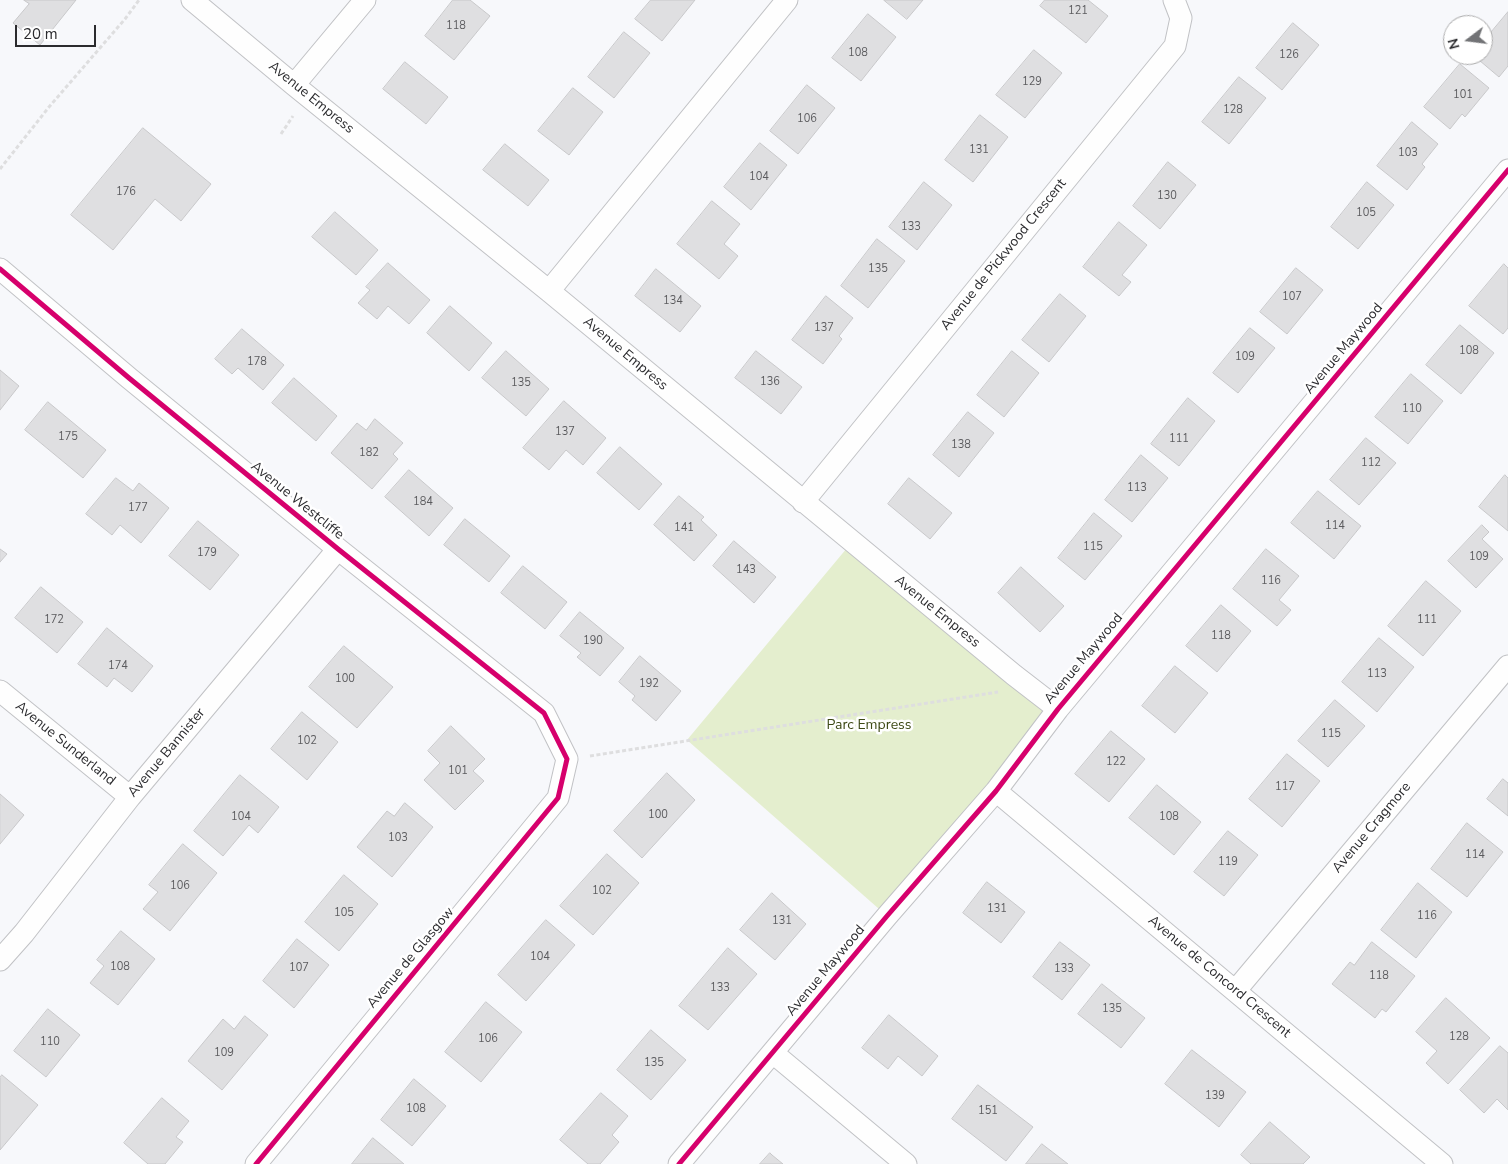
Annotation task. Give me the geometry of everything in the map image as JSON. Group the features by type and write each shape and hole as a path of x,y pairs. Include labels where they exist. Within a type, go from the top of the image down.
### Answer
{"street":[{"name":"Avenue Empress","path":"192,0 549,291 1006,669 1058,709"},
{"path":"294,85 365,0"},
{"path":"549,291 787,0"},
{"name":"Avenue de Pickwood Crescent","path":"803,502 1175,46 1181,18 1174,0"},
{"name":"Avenue Maywood","path":"679,1164 887,916 996,791 1058,709 1508,170"},
{"name":"Avenue Westcliffe","path":"0,269 338,549 544,713 566,759"},
{"name":"Avenue Bannister","path":"0,960 24,933 130,798 338,549"},
{"name":"Avenue Cragmore","path":"1236,990 1508,666"},
{"name":"Avenue Sunderland","path":"0,691 130,798"},
{"name":"Avenue de Glasgow","path":"256,1164 558,798 566,759"},
{"name":"Avenue de Concord Crescent","path":"996,791 1442,1164"},
{"path":"773,1053 906,1164"}],"path":[{"path":"0,169 49,107 125,19 139,0"},
{"path":"280,134 298,109"},
{"path":"590,756 1003,692"}],"green space":[{"name":"Parc Empress","path":"852,542 1058,709 887,916 687,740"}],"building":[{"path":"24,0 76,0 40,45 13,23 29,4"},
{"path":"453,0 470,0 490,16 454,60 425,36"},
{"path":"651,0 695,0 662,41 635,19"},
{"path":"884,0 923,0 907,19"},
{"path":"1045,0 1088,0 1108,16 1086,43 1040,6"},
{"path":"1508,12 1508,66 1499,77 1485,65 1493,65 1493,30"},
{"path":"868,14 896,37 861,81 832,58"},
{"path":"1293,23 1319,45 1282,90 1256,68"},
{"path":"624,32 650,53 614,98 588,77"},
{"path":"1034,50 1062,73 1025,118 996,95"},
{"path":"405,62 448,97 426,124 383,89"},
{"path":"1459,65 1489,88 1465,117 1462,114 1450,129 1424,107"},
{"path":"1239,77 1266,98 1229,144 1202,122"},
{"path":"807,85 835,108 798,154 770,131"},
{"path":"573,88 603,112 569,155 538,131"},
{"path":"980,115 1008,137 973,182 945,160"},
{"path":"1412,122 1438,144 1422,164 1425,167 1407,190 1377,166"},
{"path":"143,128 211,184 181,221 155,199 113,250 71,215"},
{"path":"760,143 787,165 751,210 724,187"},
{"path":"505,144 549,180 528,206 483,170"},
{"path":"1168,162 1196,185 1160,229 1133,206"},
{"path":"924,182 952,205 917,250 889,227"},
{"path":"1367,182 1394,205 1358,249 1331,227"},
{"path":"712,201 740,224 724,244 738,256 719,279 677,244"},
{"path":"335,212 378,250 356,275 312,237"},
{"path":"1119,222 1147,245 1122,275 1131,282 1119,296 1083,267"},
{"path":"877,239 905,261 868,308 841,286"},
{"path":"388,263 430,300 409,324 388,306 377,319 358,303 370,290 366,287"},
{"path":"1504,264 1508,268 1508,328 1503,334 1469,306"},
{"path":"1296,268 1323,290 1287,334 1260,312"},
{"path":"656,269 701,306 680,332 635,296"},
{"path":"1060,294 1086,316 1049,362 1022,340"},
{"path":"826,296 853,318 839,336 842,339 823,364 792,340"},
{"path":"450,306 492,343 469,371 427,333"},
{"path":"1460,325 1494,353 1461,394 1426,365"},
{"path":"1250,328 1275,348 1238,393 1213,373"},
{"path":"242,329 284,365 263,390 238,368 232,374 215,359"},
{"path":"506,351 549,389 526,416 482,378"},
{"path":"756,351 802,387 781,414 735,378"},
{"path":"1012,351 1039,373 1004,417 977,395"},
{"path":"0,370 19,386 0,410"},
{"path":"1411,374 1443,401 1408,444 1375,417"},
{"path":"294,378 337,416 316,441 272,403"},
{"path":"1188,398 1215,421 1179,466 1151,444"},
{"path":"564,401 606,438 583,465 566,450 549,470 523,448"},
{"path":"48,402 106,450 83,478 25,430"},
{"path":"968,412 994,433 959,477 933,455"},
{"path":"375,419 403,443 393,454 398,459 372,489 331,453 357,423 366,430"},
{"path":"1366,438 1396,463 1359,505 1330,480"},
{"path":"620,447 662,484 639,510 597,473"},
{"path":"1141,455 1168,478 1132,522 1105,500"},
{"path":"409,470 453,508 429,536 385,497"},
{"path":"1505,475 1508,478 1508,531 1479,507"},
{"path":"116,478 133,491 139,483 169,508 141,543 120,525 112,535 86,514"},
{"path":"909,478 952,513 930,539 888,504"},
{"path":"1318,491 1361,526 1334,559 1291,523"},
{"path":"679,496 704,517 701,520 717,535 694,561 654,525"},
{"path":"1094,513 1122,536 1085,580 1058,558"},
{"path":"465,519 510,556 489,582 444,545"},
{"path":"198,521 239,555 210,590 169,556"},
{"path":"1482,525 1489,532 1482,539 1503,559 1476,588 1448,561"},
{"path":"734,541 776,577 754,603 713,566"},
{"path":"0,549 7,554 0,562"},
{"path":"1266,549 1299,576 1279,600 1291,610 1277,626 1233,589"},
{"path":"523,566 567,602 545,629 501,593"},
{"path":"1021,567 1064,606 1040,632 998,593"},
{"path":"1426,581 1461,611 1423,656 1388,626"},
{"path":"41,587 83,622 57,653 15,618"},
{"path":"1221,605 1251,631 1217,672 1186,646"},
{"path":"580,612 624,648 600,676 577,657 581,653 560,636"},
{"path":"107,628 153,666 132,692 114,678 107,687 78,664"},
{"path":"1379,638 1414,667 1377,712 1342,682"},
{"path":"344,646 393,687 357,728 309,687"},
{"path":"640,656 681,691 656,721 632,700 635,696 619,682"},
{"path":"1175,666 1208,693 1175,733 1142,706"},
{"path":"1335,700 1365,726 1328,767 1298,741"},
{"path":"302,712 338,742 307,780 271,749"},
{"path":"451,726 485,759 473,771 484,781 455,810 424,780 440,763 428,751"},
{"path":"1111,731 1145,759 1109,802 1075,774"},
{"path":"1287,754 1320,781 1282,827 1249,799"},
{"path":"667,773 695,800 642,858 614,831"},
{"path":"240,775 279,807 258,833 249,825 223,856 194,831"},
{"path":"1503,779 1508,783 1508,816 1487,799"},
{"path":"1157,785 1201,822 1174,855 1129,818"},
{"path":"0,794 24,815 0,844"},
{"path":"405,803 433,827 392,877 357,847 387,811 394,816"},
{"path":"1467,823 1503,852 1467,897 1431,869"},
{"path":"1228,831 1258,855 1224,896 1194,872"},
{"path":"183,844 217,873 170,931 143,909 158,892 149,885"},
{"path":"607,854 639,883 593,935 560,906"},
{"path":"344,875 378,904 339,951 305,922"},
{"path":"987,882 1025,912 1001,943 963,913"},
{"path":"1418,883 1452,912 1416,958 1381,930"},
{"path":"772,893 806,924 775,960 740,930"},
{"path":"546,920 575,945 526,1001 498,975"},
{"path":"121,931 155,959 118,1005 90,983 104,966 97,960"},
{"path":"297,939 329,965 294,1008 263,981"},
{"path":"1060,942 1090,965 1062,1000 1033,977"},
{"path":"1372,942 1415,976 1386,1012 1382,1009 1375,1018 1332,984 1350,962 1354,965"},
{"path":"728,948 757,974 708,1030 679,1006"},
{"path":"1102,984 1145,1018 1121,1048 1078,1014"},
{"path":"1446,998 1490,1038 1448,1084 1426,1063 1437,1051 1416,1032"},
{"path":"486,1002 522,1032 481,1082 445,1052"},
{"path":"48,1009 80,1035 46,1077 14,1051"},
{"path":"889,1015 938,1056 922,1076 898,1056 888,1069 862,1048"},
{"path":"245,1016 268,1035 222,1090 188,1061 223,1019 234,1029"},
{"path":"651,1030 686,1060 651,1100 617,1070"},
{"path":"1500,1046 1508,1053 1508,1110 1497,1099 1484,1113 1460,1090"},
{"path":"1192,1050 1246,1092 1219,1127 1165,1084"},
{"path":"2,1075 38,1105 0,1150 0,1078"},
{"path":"414,1079 446,1106 412,1146 381,1120"},
{"path":"978,1085 1033,1127 1006,1161 952,1119"},
{"path":"601,1093 628,1116 612,1135 619,1142 600,1164 588,1164 560,1140"},
{"path":"162,1098 189,1121 176,1137 183,1142 165,1164 148,1164 124,1143"},
{"path":"1270,1122 1310,1157 1303,1164 1251,1164 1241,1155"},
{"path":"373,1138 404,1164 352,1164"},
{"path":"1042,1144 1068,1164 1026,1164"},
{"path":"770,1153 772,1155 783,1164 760,1164"}],"cycle path":[{"path":"679,1164 887,916 996,791 1058,709 1508,170"},
{"path":"0,269 129,378 338,549 544,713 567,759 558,798 256,1164"}]}
